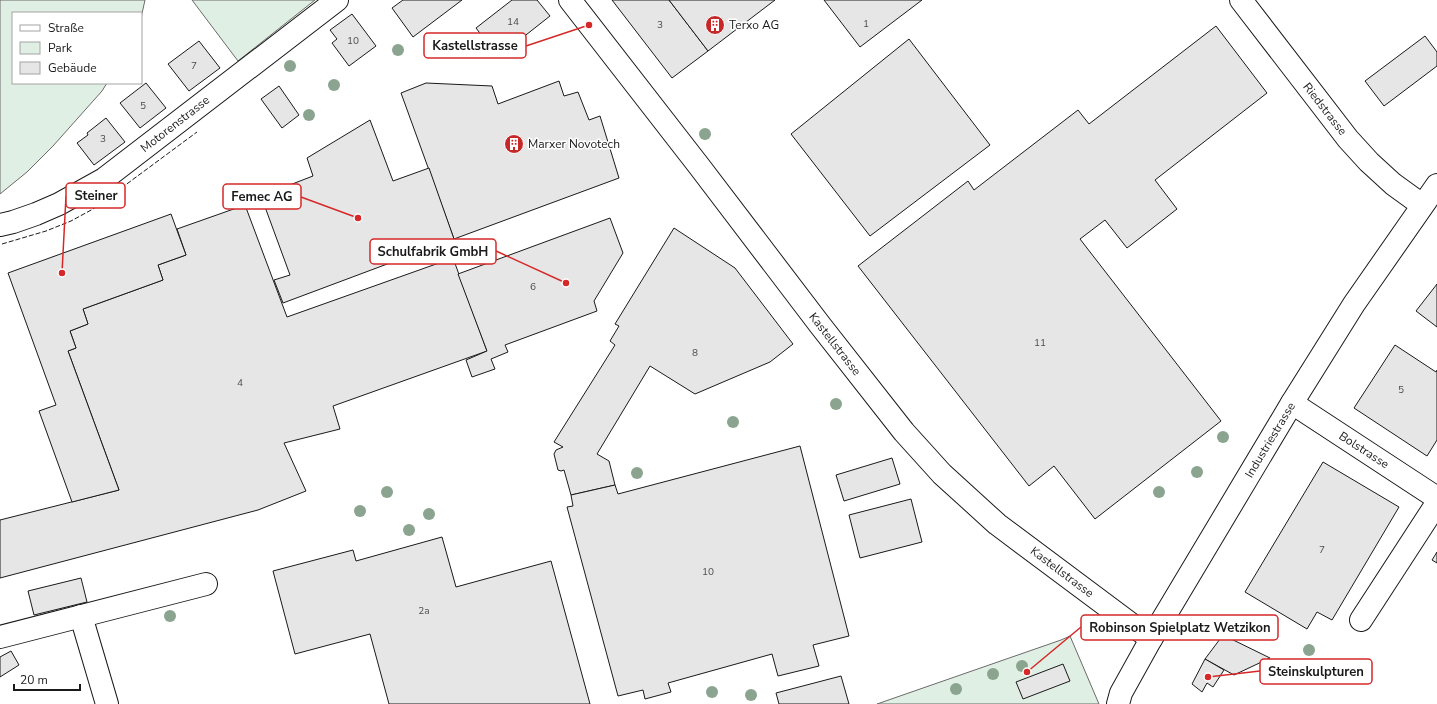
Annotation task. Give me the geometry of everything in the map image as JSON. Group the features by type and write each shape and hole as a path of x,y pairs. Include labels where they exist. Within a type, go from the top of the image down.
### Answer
{"street":[{"name":"Motorenstrasse","path":"0,225 36,214 59,204 104,179 337,0"},
{"name":"Kastellstrasse","path":"570,0 824,331 904,432 942,474 997,524 1151,639"},
{"name":"Riedstrasse","path":"1241,0 1348,139 1368,162 1393,184 1422,205"},
{"name":"Industriestrasse","path":"1118,704 1121,692 1151,639 1292,403 1354,304 1437,185"},
{"name":"Bolstrasse","path":"1292,403 1437,498"},
{"path":"1361,620 1437,503"},
{"path":"0,637 206,584"},
{"path":"81,616 107,704"}],"green space":[{"path":"0,0 145,0 142,14 142,12 12,12 12,84 106,84 102,91 53,146 27,172 0,194"},
{"path":"192,0 315,0 238,61"},
{"path":"1070,636 1099,704 877,704 1061,640"}],"building":[{"path":"403,0 462,0 413,37 392,8"},
{"path":"512,0 537,0 550,16 498,57 476,28"},
{"path":"612,0 669,0 708,51 672,78"},
{"name":"Terxo AG","path":"669,0 775,0 708,51"},
{"path":"824,0 922,0 860,47"},
{"path":"352,14 376,46 349,66 332,43 337,39 330,30"},
{"path":"1216,26 1267,93 1155,180 1177,209 1127,248 1105,220 1080,239 1221,421 1095,519 1054,466 1029,486 858,266 968,181 974,190 1078,110 1089,124"},
{"path":"1425,36 1437,52 1437,66 1384,106 1365,81"},
{"path":"909,39 990,145 870,236 791,134"},
{"path":"199,41 220,68 189,91 168,64"},
{"name":"Marxer Novotech","path":"559,81 564,96 578,92 589,120 600,116 619,178 454,239 401,93 426,83 492,86 498,104"},
{"path":"146,83 166,108 140,128 120,103"},
{"path":"279,86 299,115 282,128 261,99"},
{"path":"106,118 125,142 94,165 77,143"},
{"path":"370,120 393,181 429,168 454,239 283,303 274,280 290,275 261,196 313,176 307,158"},
{"path":"245,205 287,317 453,258 487,351 333,406 340,429 284,443 306,491 258,510 0,578 0,520 119,490 68,351 76,348 70,331 88,324 83,309 163,280 158,265 186,255 177,229"},
{"path":"171,214 186,255 158,265 163,280 83,309 88,324 70,331 76,348 68,351 119,490 72,502 39,411 56,405 8,273"},
{"path":"610,218 623,253 594,301 597,311 505,345 508,352 491,359 495,369 472,377 466,360 487,351 458,274"},
{"path":"674,228 735,268 793,344 770,362 695,394 650,366 597,454 609,461 615,485 571,495 564,470 558,470 554,454 556,450 563,447 554,442 615,345 610,341 619,326 615,324"},
{"path":"1437,284 1437,327 1416,311"},
{"path":"1395,345 1436,372 1437,370 1437,440 1427,456 1354,408"},
{"path":"800,446 849,636 813,645 819,666 778,676 772,654 668,683 671,692 645,699 643,690 618,696 567,507 573,506 571,495 615,485 618,494"},
{"path":"892,458 900,484 844,501 836,475"},
{"path":"1323,462 1399,507 1332,620 1317,612 1307,629 1245,592"},
{"path":"911,499 922,542 860,558 849,515"},
{"path":"442,537 456,587 551,561 590,704 389,704 370,634 295,654 273,571 353,550 356,561"},
{"path":"1437,552 1437,563 1432,560"},
{"path":"81,578 87,602 34,615 28,591"},
{"path":"1223,635 1270,658 1234,675 1205,659"},
{"path":"11,651 19,665 0,677 0,657"},
{"path":"1205,659 1224,670 1213,687 1207,683 1202,692 1192,684"},
{"path":"1063,664 1070,681 1023,699 1016,682"},
{"path":"841,676 849,704 779,704 776,693"}],"fence":[{"path":"2,244 46,231 71,221 93,209 197,132"}],"place":[{"name":"Kastellstrasse","path":"589,25"},
{"name":"Terxo AG","path":"715,25"},
{"name":"Marxer Novotech","path":"514,144"},
{"name":"Femec AG","path":"358,218"},
{"name":"Steiner","path":"62,273"},
{"name":"Schulfabrik GmbH","path":"566,283"},
{"name":"Robinson Spielplatz Wetzikon","path":"1027,672"},
{"name":"Steinskulpturen","path":"1208,677"}]}
